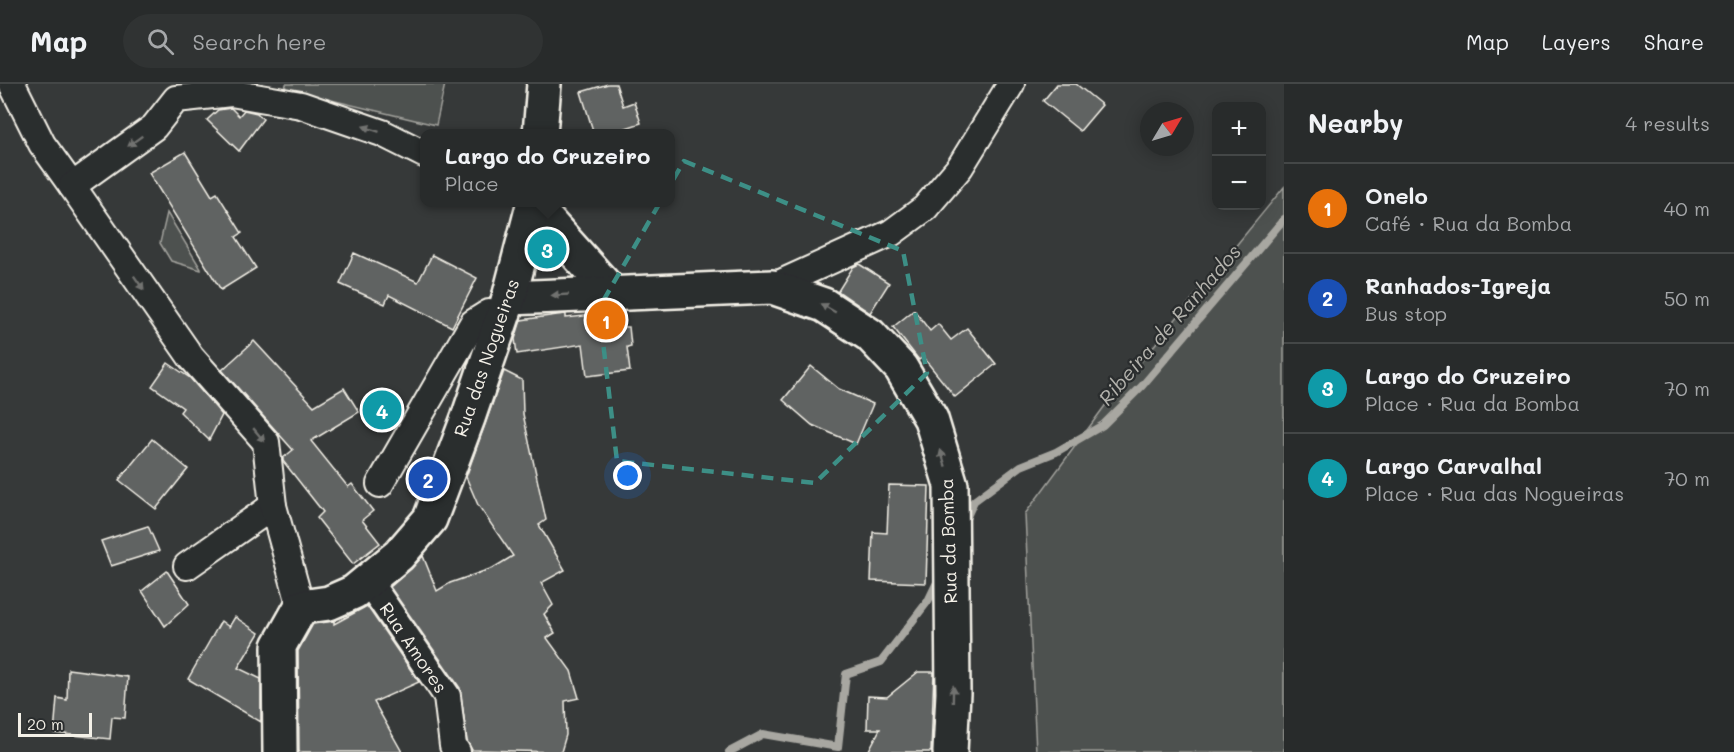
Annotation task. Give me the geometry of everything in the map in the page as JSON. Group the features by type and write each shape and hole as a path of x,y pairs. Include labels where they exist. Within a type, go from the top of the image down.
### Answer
{"street":[{"path":"12,84 42,144 191,357 266,442 273,506 301,607 279,646 280,752"},
{"path":"540,129 544,84"},
{"path":"772,287 891,233 925,208 960,167 1011,84"},
{"path":"72,186 154,127 171,92 231,93 301,105 382,133 420,152"},
{"name":"Rua das Nogueiras","path":"301,607 338,600 354,592 399,555 430,519 468,418 506,306 530,207"},
{"path":"534,207 612,293"},
{"name":"Rua da Bomba","path":"506,306 612,293 772,287 824,305 870,335 901,368 931,419 951,484 953,693 950,752"},
{"path":"380,484 473,323 506,306"},
{"path":"187,566 273,506"},
{"name":"Rua Amores","path":"368,581 447,696 453,746 456,752"}],"highlighted area":[{"path":"684,161 903,251 927,373 815,483 617,461 599,308"}],"shaded area":[{"path":"286,84 445,84 436,125 285,89"},
{"path":"1284,187 1284,752 1036,752 1025,514 1107,403"},
{"path":"167,213 201,270 171,261 160,243"}],"building":[{"path":"616,84 623,106 634,102 641,123 623,129 592,129 581,92"},
{"path":"1057,84 1076,84 1102,105 1080,131 1043,101"},
{"path":"231,108 239,116 244,110 257,113 263,119 239,151 207,120 218,110"},
{"path":"185,152 212,196 217,193 242,233 236,237 256,268 221,290 149,173"},
{"path":"354,253 418,282 432,255 477,278 452,327 389,295 385,304 340,284"},
{"path":"859,264 889,283 870,313 838,291 853,267"},
{"path":"914,310 930,331 938,324 951,340 967,328 996,364 955,397 923,357 919,360 893,327"},
{"path":"621,312 623,327 629,327 631,346 627,347 630,371 587,376 583,344 517,354 515,339 521,320 566,314 566,318"},
{"path":"254,341 314,406 344,388 359,412 311,441 348,487 352,484 373,511 362,520 380,543 353,564 317,518 323,512 283,461 283,458 293,450 222,370"},
{"path":"168,363 190,378 222,415 209,440 180,412 183,408 152,386"},
{"path":"811,366 839,389 873,404 856,444 812,425 783,400"},
{"path":"504,371 522,380 523,414 546,520 539,525 565,570 541,583 553,605 544,614 555,633 547,638 571,671 579,698 565,701 566,735 561,752 472,750 467,741 460,688 390,587 423,556 437,591 450,583 493,568 513,556 478,505 466,477"},
{"path":"152,439 188,469 156,509 119,480"},
{"path":"889,485 929,486 926,583 871,581 873,532 887,533"},
{"path":"148,526 159,551 111,566 101,541"},
{"path":"167,571 189,604 165,626 142,591"},
{"path":"367,606 419,682 374,702 402,752 299,752 298,651 313,624 334,621 334,624"},
{"path":"235,617 259,633 238,668 261,679 261,722 188,679 221,621 229,627"},
{"path":"68,669 128,677 125,718 112,717 110,739 54,733 57,698 67,700"},
{"path":"918,672 934,672 931,752 868,752 880,729 867,729 868,696 887,697"}],"waterway":[{"name":"Ribeira de Ranhados","path":"964,523 974,501 1021,466 1056,452 1103,425 1142,386 1284,219"},
{"name":"Ribeira de Ranhados","path":"729,752 763,734 838,747 846,674 881,662 928,601 940,576"}],"place":[{"name":"Largo do Cruzeiro","path":"547,249"},
{"name":"Onelo","path":"606,320"},
{"name":"Largo Carvalhal","path":"382,410"},
{"name":"Ranhados-Igreja","path":"428,479"}]}
